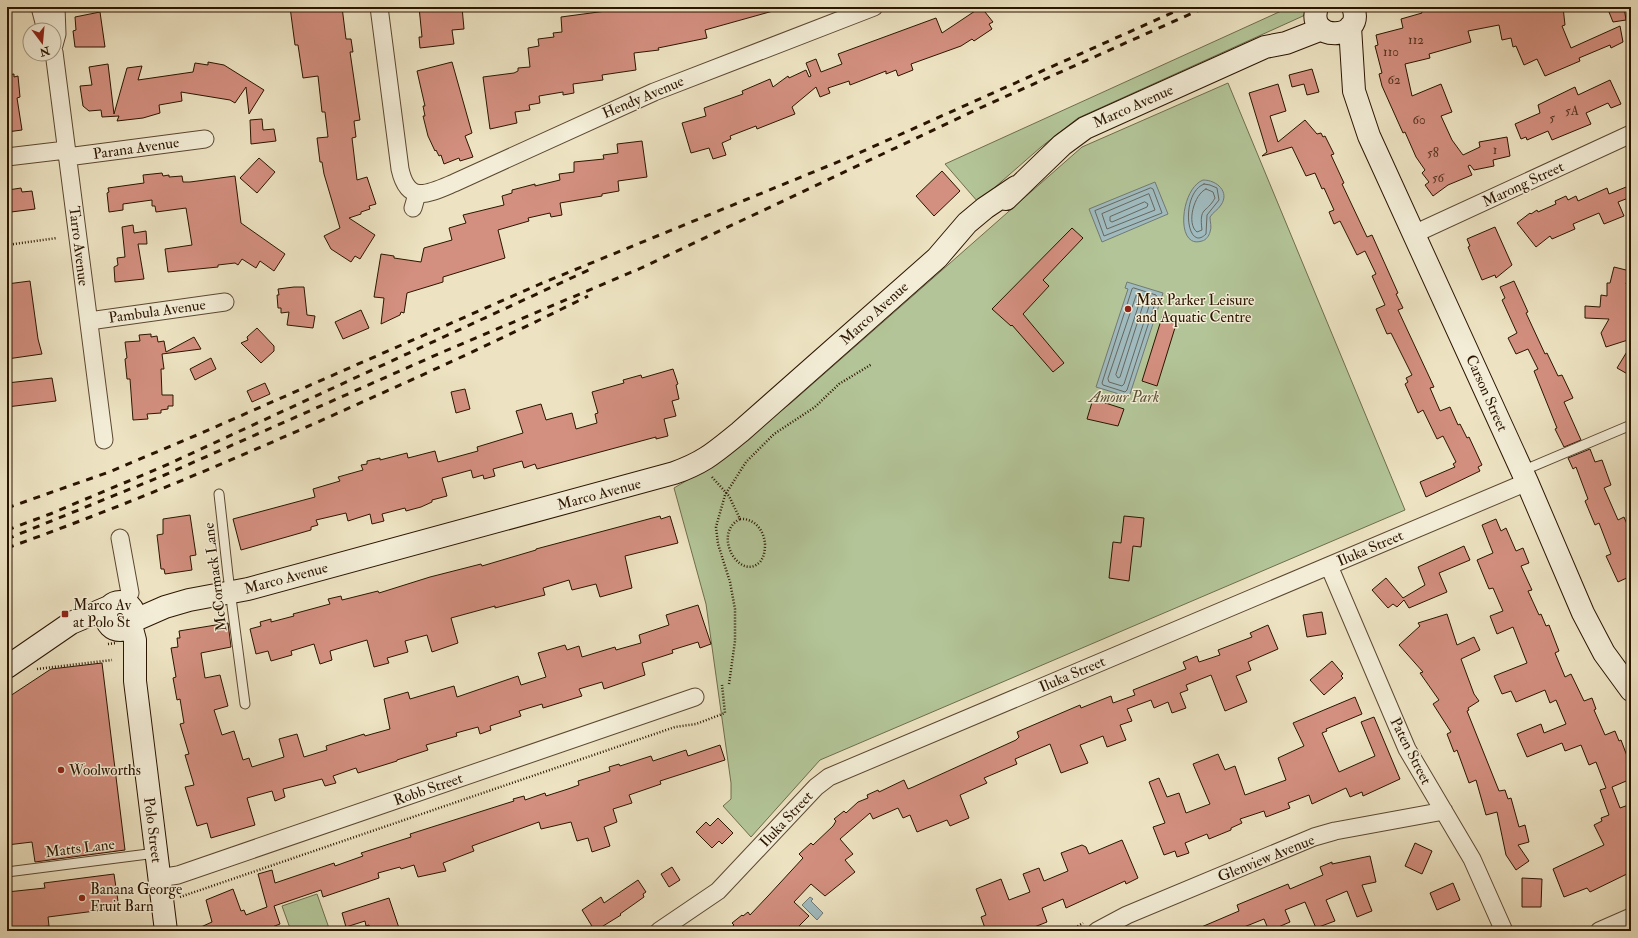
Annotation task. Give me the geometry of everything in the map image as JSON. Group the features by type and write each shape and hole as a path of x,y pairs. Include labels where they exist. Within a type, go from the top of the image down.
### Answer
{"street":[{"path":"40,7 44,22"},
{"path":"56,7 57,22"},
{"name":"Hendy Avenue","path":"379,7 400,169 405,186 415,201 666,86 874,7"},
{"path":"1320,19 1338,34 1357,15"},
{"name":"Carson Street","path":"1354,91 1357,15"},
{"name":"Carson Street","path":"1320,19 1354,91 1369,136 1525,477 1594,636 1604,653 1631,690"},
{"name":"Marco Avenue","path":"7,667 71,623 121,617 189,600 231,592 659,477 694,466 708,458 740,432 940,255 967,223 985,208 1016,188 1067,142 1095,123 1265,47 1286,43 1320,19"},
{"name":"Tarro Avenue","path":"55,62 104,440"},
{"name":"Marong Street","path":"1414,234 1631,134"},
{"name":"Parana Avenue","path":"7,157 67,153 205,139"},
{"name":"Pambula Avenue","path":"89,320 225,302"},
{"name":"Iluka Street","path":"659,931 718,891 816,786 829,776 1329,566 1525,477"},
{"name":"Polo Street","path":"120,538 130,593 121,617 135,640 135,680 166,931"},
{"name":"Paten Street","path":"1329,566 1405,744 1476,868 1504,931"},
{"name":"Robb Street","path":"159,878 178,875 695,697"},
{"name":"Glenview Avenue","path":"1097,931 1127,915 1314,837 1335,831 1444,812"},
{"path":"1599,931 1631,917"}],"lane":[{"path":"1525,477 1631,425"},
{"name":"McCormack Lane","path":"219,494 245,704"},
{"name":"Matts Lane","path":"7,872 156,853"}],"path":[{"path":"7,245 57,238"},
{"path":"729,684 735,641 735,609 731,586 718,544 716,527 720,506 726,492 746,462 774,434 815,407 839,384 872,364"},
{"path":"712,477 733,501 740,519"},
{"path":"740,519 747,519 756,524 765,541 764,555 761,561 752,566 741,564 731,554 729,548 728,534 734,522 740,519"},
{"path":"34,669 112,660"},
{"path":"180,897 675,727 696,724 708,720 725,713 722,685"}],"green space":[{"path":"1290,7 1310,7 1303,16 1078,118 1041,147 978,202 945,164"},
{"name":"Amour Park","path":"1228,83 1405,510 820,760 751,837 723,806 731,799 731,783 706,604 674,488 706,469 791,403 1082,147"},
{"path":"317,894 330,931 291,931 282,906"}],"water":[{"path":"1203,180 1217,184 1223,191 1224,196 1220,207 1210,217 1211,228 1208,236 1202,241 1193,241 1188,237 1184,228 1185,206 1189,195 1195,186"},
{"path":"1155,182 1168,214 1102,242 1089,209"},
{"path":"1127,282 1163,293 1129,397 1096,387 1128,289 1125,288"},
{"path":"810,897 813,899 811,901 823,913 817,920 802,905"}],"building":[{"path":"290,7 342,7 346,39 351,39 353,52 350,52 360,120 354,121 356,137 352,138 357,180 367,177 376,204 369,206 370,209 361,212 361,214 349,218 375,235 360,259 355,256 351,262 331,249 324,236 340,228 324,174 322,162 320,162 317,138 328,137 325,112 322,112 318,76 303,78 298,45 295,45"},
{"path":"419,7 462,7 464,29 452,30 454,44 420,48 419,37 422,37"},
{"path":"620,7 664,7 665,9 678,7 773,7 773,11 705,30 707,38 658,48 659,50 634,53 636,70 602,75 603,80 573,84 574,93 563,95 563,92 539,96 540,103 529,105 530,110 515,112 517,123 490,129 483,77 514,73 518,71 518,68 530,67 528,48 539,46 538,39 554,37 553,33 562,32 561,17 621,9"},
{"path":"981,7 993,22 989,24 992,29 974,41 972,39 961,46 911,64 913,70 898,76 896,70 886,74 886,71 850,85 849,81 828,88 830,93 820,97 816,87 792,107 795,114 757,129 756,126 730,136 731,139 722,143 726,155 713,159 709,148 691,153 682,123 706,116 704,108 743,94 742,91 770,79 773,87 788,76 789,78 806,70 809,77 811,76 806,63 816,59 821,72 842,64 838,54 936,18 942,33"},
{"path":"1456,7 1563,7 1565,25 1562,26 1571,48 1620,26 1623,42 1611,48 1610,45 1579,58 1580,61 1545,76 1537,59 1524,65 1516,46 1513,47 1511,38 1502,40 1499,25 1468,31 1471,42 1429,54 1430,58 1405,64 1412,96 1441,84 1452,112 1441,116 1452,140 1463,155 1480,147 1479,142 1507,137 1510,156 1493,160 1494,166 1474,170 1470,165 1468,166 1472,175 1448,185 1433,196 1425,185 1429,182 1422,173 1425,170 1416,157 1405,132 1403,133 1382,86 1379,74 1382,73 1375,46 1378,45 1376,35 1403,28 1401,19 1422,13 1421,10 1433,8 1433,11 1440,11"},
{"path":"1607,7 1624,7 1626,20 1613,22"},
{"path":"100,12 105,47 75,47 73,31 76,30 75,17"},
{"path":"208,62 224,65 264,90 249,114 246,87 235,103 230,100 181,92 182,101 159,105 160,113 143,118 117,121 119,116 102,117 101,110 89,111 83,106 80,86 92,85 89,67 108,64 114,114 127,68 142,66 138,80 193,72 195,63 208,65"},
{"path":"452,62 472,133 465,136 473,157 460,161 459,158 444,164 441,155 439,156 436,150 435,151 428,136 423,116 425,116 423,106 425,106 417,71"},
{"path":"1312,69 1319,92 1307,95 1304,84 1292,87 1289,75"},
{"path":"14,74 14,77 18,76 20,97 17,98 22,130 7,132 7,75"},
{"path":"1610,80 1621,104 1611,108 1608,103 1586,113 1591,124 1552,140 1548,131 1527,140 1526,137 1521,139 1515,124 1540,113 1538,105 1575,87 1578,95"},
{"path":"1278,84 1286,111 1270,116 1278,142 1305,120 1317,134 1321,133 1323,137 1325,136 1334,154 1331,155 1344,183 1342,184 1367,237 1372,235 1398,293 1396,294 1403,308 1398,310 1434,387 1430,388 1440,411 1450,407 1458,425 1460,424 1467,438 1469,437 1482,465 1478,467 1480,471 1426,497 1420,482 1455,467 1453,464 1456,462 1443,436 1437,439 1423,410 1418,413 1405,384 1408,382 1406,378 1412,375 1391,333 1387,334 1376,309 1385,305 1372,276 1376,274 1365,251 1357,255 1340,221 1334,224 1329,212 1334,210 1324,188 1322,189 1315,173 1306,176 1292,147 1262,156 1267,152 1249,93"},
{"path":"262,119 263,130 274,129 276,141 251,144 250,120"},
{"path":"642,141 647,177 618,181 619,191 602,194 602,196 560,203 562,215 551,217 550,213 528,218 529,221 498,230 505,258 443,277 443,282 407,293 404,313 401,312 400,315 381,324 384,298 374,297 381,254 394,256 394,258 421,262 424,248 452,240 449,228 466,223 463,215 504,205 502,196 512,193 512,190 560,180 559,174 574,172 574,162 604,159 603,155 618,153 617,144"},
{"path":"259,158 275,172 257,193 240,178"},
{"path":"942,171 960,191 934,216 916,196"},
{"path":"162,173 163,176 169,175 169,177 182,176 183,182 235,176 241,223 285,254 274,271 260,261 256,268 242,259 238,265 235,263 218,265 218,267 168,272 165,249 192,245 186,208 156,212 155,206 152,206 152,200 123,204 123,210 109,212 107,193 109,192 108,188 144,183 143,175"},
{"path":"1631,185 1631,197 1618,202 1624,216 1604,224 1599,213 1573,224 1575,229 1552,239 1550,236 1536,247 1517,223 1530,213 1531,214 1537,210 1538,212 1556,204 1555,201 1566,196 1568,200 1576,196 1578,201 1607,188 1609,194"},
{"path":"21,188 22,192 32,191 35,209 11,212 8,190"},
{"path":"133,225 134,233 146,231 147,244 138,244 144,279 115,282 114,267 118,265 117,258 125,257 122,227"},
{"path":"1495,227 1512,265 1496,278 1495,275 1482,280 1468,247 1470,246 1467,239"},
{"path":"1072,228 1083,238 1043,280 1049,286 1023,314 1064,363 1053,372 1012,325 1011,326 992,309"},
{"path":"1614,267 1630,271 1626,284 1629,284 1628,293 1631,293 1631,339 1606,347 1601,333 1609,319 1585,318 1585,306 1600,307 1601,295 1607,296 1607,283 1610,283"},
{"path":"30,281 38,339 42,354 7,359 7,284"},
{"path":"1514,281 1528,312 1526,313 1545,354 1547,353 1558,376 1562,375 1573,398 1564,402 1581,440 1564,447 1555,429 1557,428 1534,371 1538,369 1528,349 1516,354 1508,338 1517,333 1502,300 1505,298 1500,287"},
{"path":"304,287 307,315 315,316 313,328 287,325 289,312 281,313 281,308 278,308 278,289"},
{"path":"361,310 369,328 343,339 335,322"},
{"path":"1163,314 1178,318 1157,386 1142,381"},
{"path":"257,328 274,346 274,351 261,363 241,343 248,340 247,337"},
{"path":"151,334 151,337 157,336 158,342 164,341 166,352 194,337 201,349 162,354 164,369 161,369 162,395 173,395 173,406 168,406 168,409 161,410 161,413 147,414 148,419 133,420 130,379 127,379 125,342 140,341 139,335"},
{"path":"1631,345 1631,376 1617,368"},
{"path":"211,358 216,369 195,380 190,369"},
{"path":"673,369 678,384 676,385 679,399 672,401 676,416 664,419 668,436 656,439 656,437 537,469 535,464 524,468 522,461 493,469 495,476 484,479 483,475 473,478 471,470 442,478 447,496 432,500 432,502 421,507 406,511 405,508 382,514 384,521 372,524 370,514 348,521 346,513 316,520 318,525 311,527 311,530 241,550 233,519 315,497 313,489 340,481 338,477 363,470 361,465 367,464 367,461 380,458 380,460 407,453 408,458 435,451 438,462 478,451 477,447 523,433 516,411 541,404 546,420 572,413 576,429 597,423 595,414 598,413 592,392 624,383 623,380 641,375 642,378"},
{"path":"52,378 56,401 7,407 7,383"},
{"path":"265,383 270,394 252,402 247,391"},
{"path":"465,389 470,409 456,413 451,392"},
{"path":"1093,399 1124,409 1118,426 1087,419"},
{"path":"1590,449 1595,462 1602,460 1611,485 1604,488 1618,520 1624,517 1631,534 1631,576 1618,582 1606,556 1611,554 1599,523 1595,525 1585,501 1588,499 1576,467 1573,469 1568,458"},
{"path":"190,515 196,555 190,556 192,570 165,574 164,569 161,569 157,535 163,534 163,519"},
{"path":"660,516 661,519 670,516 678,543 625,556 632,588 600,597 596,584 572,590 569,580 543,588 545,595 451,618 458,643 432,652 427,635 405,641 408,652 387,658 389,663 374,667 367,640 330,651 332,660 320,664 314,644 291,651 292,655 271,661 268,651 256,654 250,629 261,626 260,622 271,619 271,622 294,616 293,614 330,604 328,599 341,596 342,600 378,591 379,593 430,577 481,564 482,566 536,549"},
{"path":"1124,516 1144,518 1141,547 1133,546 1129,581 1109,578 1113,542 1121,543"},
{"path":"1496,519 1501,531 1506,528 1516,551 1523,548 1529,563 1521,566 1532,590 1528,591 1539,615 1541,614 1546,626 1549,625 1559,651 1555,653 1565,677 1571,674 1584,701 1592,698 1596,709 1594,710 1605,735 1615,731 1619,741 1621,740 1627,756 1631,754 1631,779 1612,787 1620,808 1631,804 1631,872 1590,892 1587,888 1564,897 1553,869 1604,845 1594,825 1602,821 1601,818 1609,815 1600,790 1606,788 1596,762 1589,765 1581,745 1565,751 1562,743 1527,757 1517,734 1541,724 1544,733 1566,724 1556,700 1550,703 1545,690 1516,702 1511,691 1502,694 1494,676 1527,663 1513,627 1497,634 1490,616 1503,611 1493,588 1489,589 1477,560 1493,553 1482,525"},
{"path":"1464,546 1470,560 1439,573 1447,592 1409,608 1404,600 1397,607 1393,604 1388,608 1372,590 1386,578 1403,598 1425,585 1418,567"},
{"path":"698,605 711,644 700,648 698,642 672,650 673,653 642,663 645,675 604,689 602,682 579,689 582,696 543,708 542,704 519,711 521,716 490,726 491,730 480,734 478,727 456,733 457,736 426,745 428,750 397,761 358,773 356,768 333,776 336,783 325,786 322,779 283,789 285,797 275,801 272,791 247,798 255,825 211,838 207,823 197,826 185,787 194,785 185,755 189,754 180,724 184,723 180,699 177,700 173,678 176,677 171,648 178,647 177,638 180,638 179,631 228,623 231,647 201,653 205,678 220,675 228,706 214,710 222,735 234,731 243,760 249,758 252,767 284,757 279,739 297,734 304,757 327,750 326,746 364,734 365,736 390,729 384,699 408,692 410,699 454,686 457,697 518,676 521,685 546,677 538,653 565,645 567,650 579,646 582,657 615,647 616,650 641,643 639,635 669,625 666,615"},
{"path":"1322,612 1326,634 1307,637 1303,615"},
{"path":"1447,614 1457,645 1474,637 1480,650 1461,659 1474,694 1479,701 1468,708 1469,710 1467,711 1499,791 1505,790 1508,799 1511,798 1519,827 1525,825 1529,842 1518,845 1529,861 1516,870 1506,855 1497,812 1486,815 1476,780 1469,783 1457,750 1454,752 1447,734 1451,732 1433,704 1439,700 1420,673 1423,672 1399,645 1420,626 1418,623"},
{"path":"1268,625 1278,649 1248,662 1251,670 1236,676 1247,702 1225,711 1211,675 1186,685 1188,690 1180,693 1186,708 1172,713 1168,702 1154,708 1151,700 1127,709 1132,721 1120,725 1126,740 1107,747 1103,736 1080,745 1088,763 1061,773 1050,744 1015,759 1017,764 984,778 987,783 960,795 969,818 950,826 947,820 917,832 910,815 903,818 898,808 873,819 870,813 840,839 853,854 845,860 855,872 825,896 811,884 794,902 809,916 794,931 727,931 734,925 732,923 742,915 743,916 748,912 750,915 803,858 799,854 811,843 813,845 833,826 836,821 834,819 844,811 846,813 858,802 868,798 867,795 878,790 879,792 904,780 908,789 913,787 1016,740 1019,737 1017,732 1080,705 1081,708 1111,696 1113,703 1135,695 1133,690 1186,669 1183,662 1197,656 1199,662 1220,655 1218,650 1252,637 1250,633"},
{"path":"1332,661 1343,674 1341,676 1343,678 1324,695 1310,680"},
{"name":"Woolworths","path":"102,663 125,850 35,862 32,842 7,845 7,698 51,669"},
{"path":"1355,697 1362,714 1326,729 1327,731 1322,733 1339,772 1375,756 1361,722 1374,717 1400,779 1363,796 1362,792 1350,797 1346,788 1312,804 1309,795 1288,803 1290,808 1266,817 1264,811 1240,819 1242,823 1231,828 1231,830 1209,839 1207,834 1185,843 1189,853 1177,857 1175,851 1164,855 1153,827 1165,823 1149,782 1159,778 1167,797 1179,793 1186,813 1210,804 1193,764 1218,754 1225,770 1235,766 1245,795 1286,780 1278,758 1304,746 1293,723"},
{"path":"720,745 725,760 660,781 661,784 629,795 632,803 613,809 617,822 604,827 610,846 592,852 588,838 577,841 571,822 541,829 539,822 472,846 474,851 443,863 446,871 418,877 414,865 401,869 400,867 378,873 379,878 323,897 321,890 274,906 280,924 262,931 192,931 212,922 206,900 233,889 241,911 244,910 246,915 267,907 258,874 272,870 275,883 334,863 335,866 363,856 361,853 411,837 410,834 514,801 513,799 524,796 525,800 545,793 546,796 568,789 579,785 578,781 610,771 609,767 619,764 620,766 651,756 653,761 686,750 688,756"},
{"path":"718,818 733,833 722,844 719,841 712,848 696,832 706,822 710,826"},
{"path":"1122,840 1138,878 1126,884 1125,881 1066,908 1063,899 1042,908 1047,922 1024,931 986,931 981,917 986,915 976,889 1001,879 1009,900 1030,892 1023,874 1039,868 1044,881 1068,871 1061,853 1082,845 1086,847 1089,854"},
{"path":"1415,843 1432,851 1422,874 1405,866"},
{"path":"1370,856 1376,882 1362,885 1372,911 1357,917 1347,891 1326,900 1335,921 1316,928 1305,902 1285,910 1290,922 1269,931 1264,919 1234,931 1192,931 1239,911 1237,905 1288,884 1290,889 1323,875 1320,867 1332,862 1332,864"},
{"path":"672,867 680,880 669,887 661,874"},
{"name":"Banana George Fruit Barn","path":"114,874 119,908 48,917 49,926 7,931 7,892 45,888 44,883"},
{"path":"1522,878 1542,879 1541,907 1522,907"},
{"path":"638,880 646,892 643,894 644,897 620,914 621,915 595,931 582,910 601,897 604,903"},
{"path":"1453,883 1460,900 1437,910 1430,893"},
{"path":"389,898 400,931 371,931 369,925 366,926 365,921 346,927 342,913"}],"railway":[{"path":"7,508 109,472 197,435 540,284 850,157 1185,7"},
{"path":"7,539 167,474 445,351 639,269 980,108 1206,7"},
{"path":"7,530 50,514 162,467 593,268"},
{"path":"7,548 99,514 280,439 397,387 588,296"}],"place":[{"name":"Max Parker Leisure and Aquatic Centre","path":"1128,309"},
{"name":"Marco Av at Polo St","path":"65,614"},
{"name":"Woolworths","path":"61,770"},
{"name":"Banana George Fruit Barn","path":"82,898"}]}
